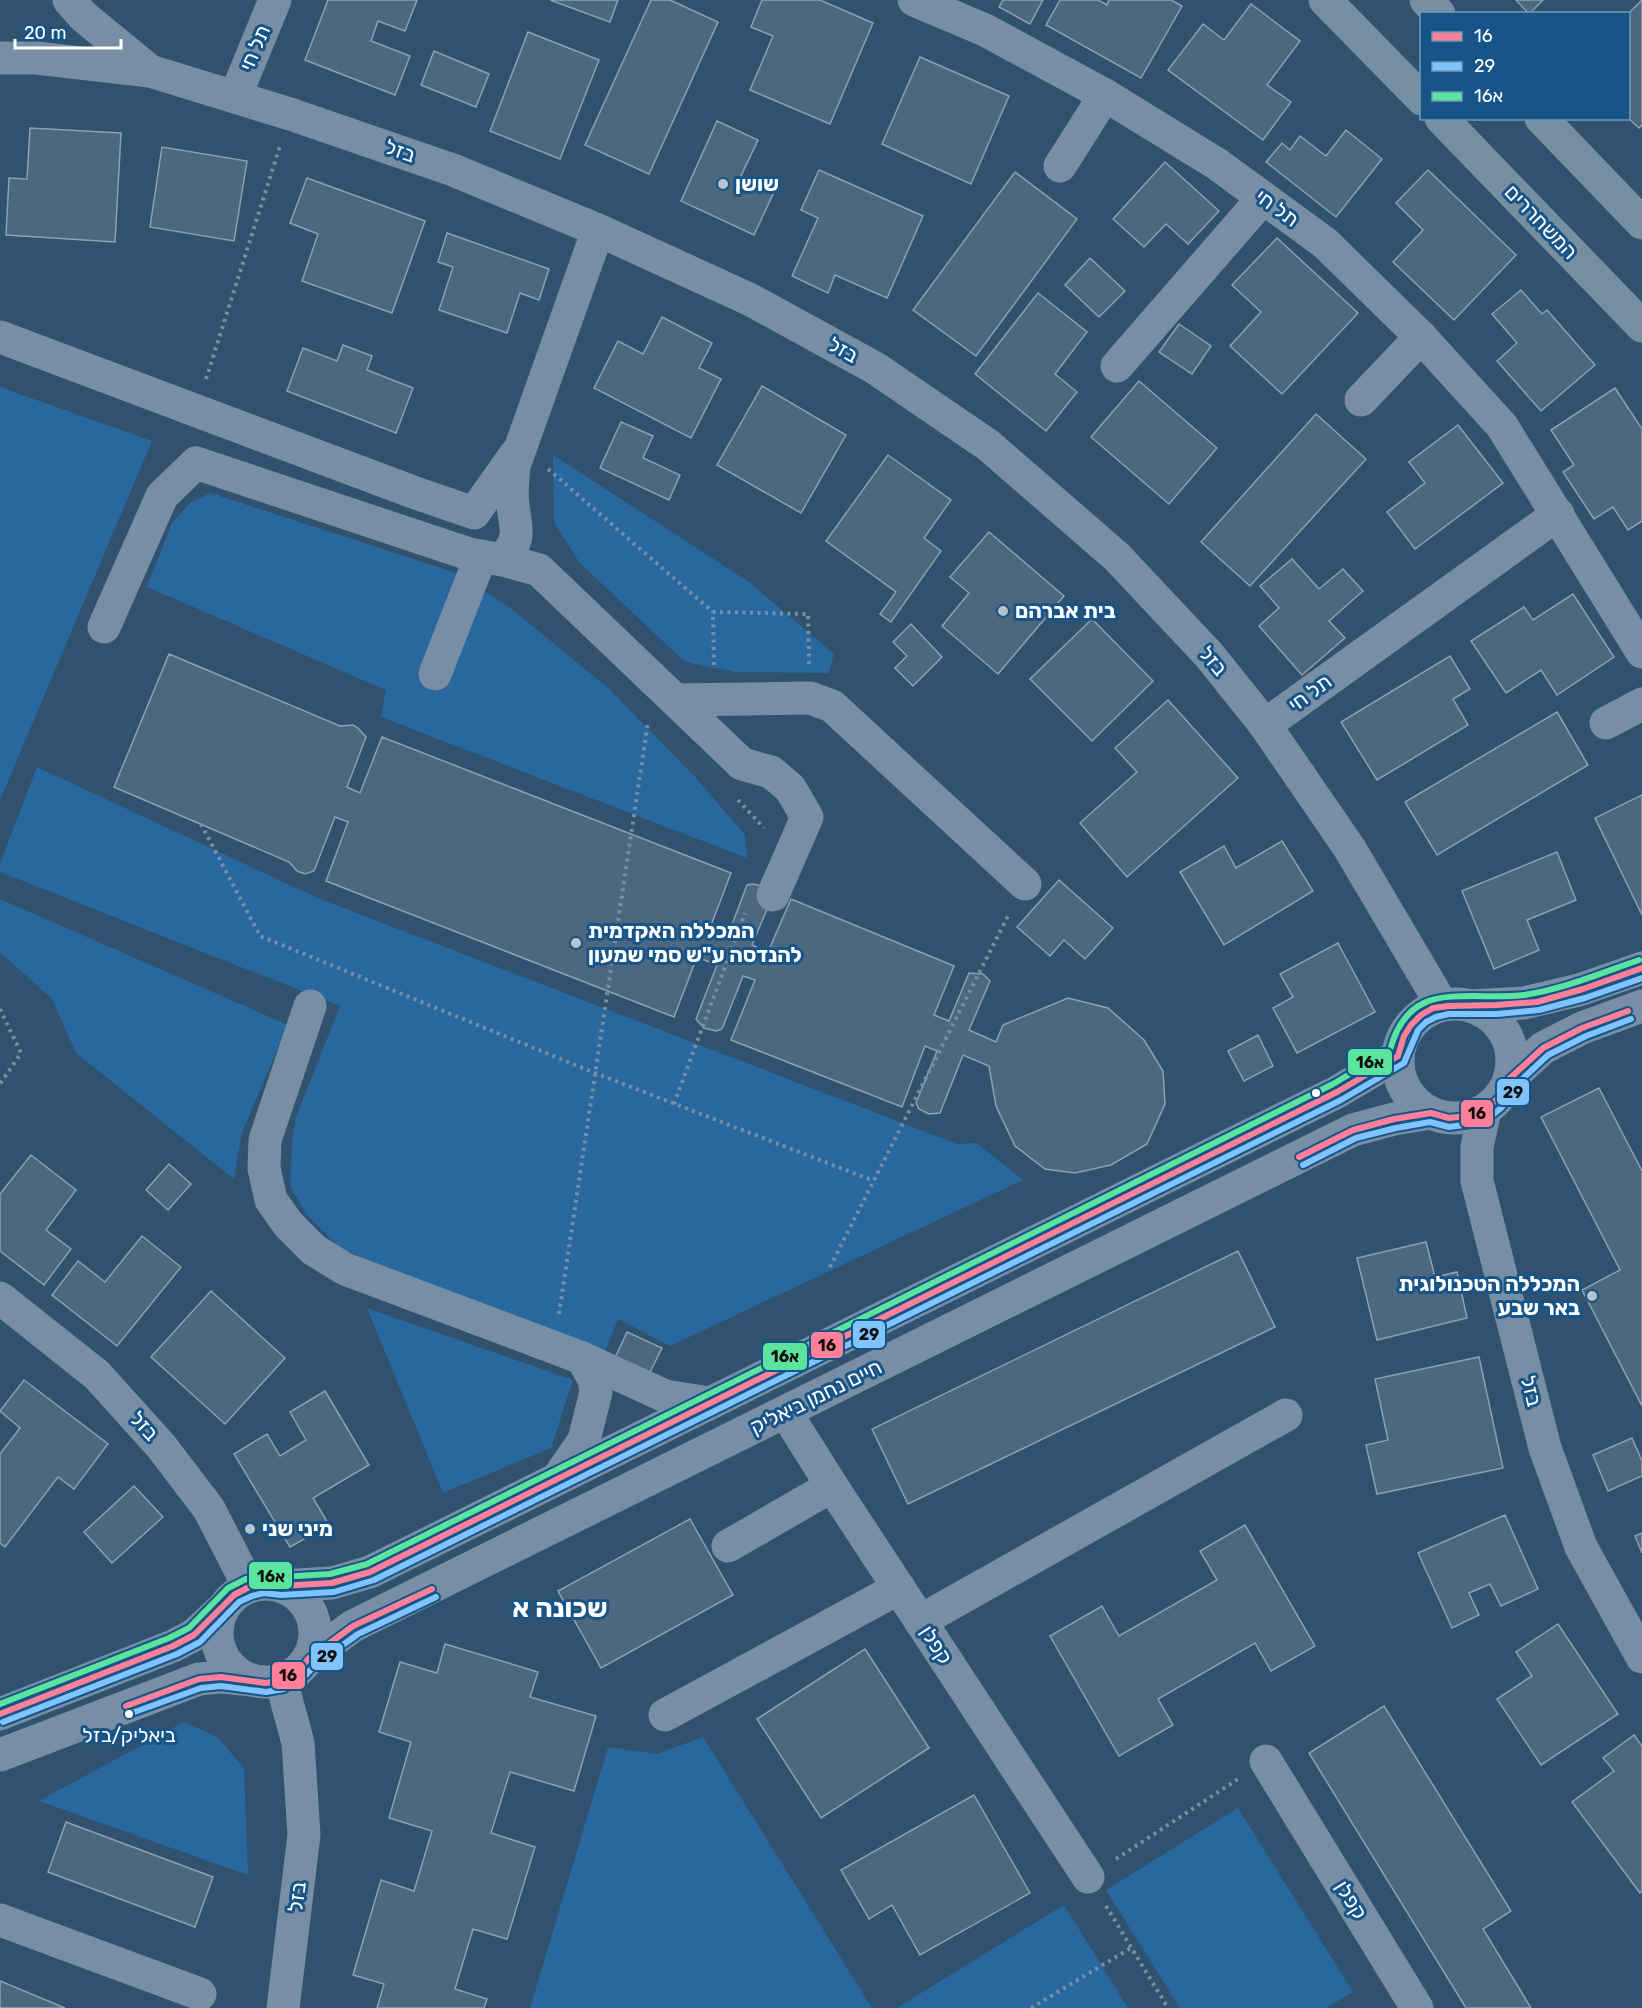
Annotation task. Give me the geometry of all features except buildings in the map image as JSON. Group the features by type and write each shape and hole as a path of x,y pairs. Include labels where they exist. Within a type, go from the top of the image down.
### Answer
{"main road":[{"path":"1325,0 1420,97"},
{"path":"1426,0 1437,12"},
{"name":"המשחררים","path":"1443,120 1642,326"},
{"path":"1542,120 1642,223"}],"street":[{"path":"69,0 82,16 150,71"},
{"name":"תל חי","path":"235,97 275,0"},
{"name":"תל חי","path":"914,0 985,30 1105,95 1218,164 1325,243 1420,337 1502,426 1642,652"},
{"name":"בזל","path":"0,58 36,58 150,71 290,114 453,170 598,230 751,300 875,368 988,445 1117,557 1209,655 1265,725 1456,1006"},
{"path":"1060,166 1105,95"},
{"path":"1117,366 1263,198"},
{"path":"435,674 492,558 515,545 518,530 512,504 514,466 598,230"},
{"path":"0,337 474,513 519,450"},
{"path":"1361,400 1420,337"},
{"path":"104,627 162,496 196,463 492,558 539,570 742,764 771,772 790,788 807,817 760,900"},
{"name":"תל חי","path":"1265,725 1558,514"},
{"path":"666,690 714,699 810,698 832,706 1025,884"},
{"path":"1606,723 1642,704"},
{"path":"1456,1006 1486,1014 1500,1026 1509,1042 1512,1061 1504,1091 1485,1110 1461,1118 1449,1118 1431,1113 1417,1103 1406,1090 1399,1074 1398,1056 1402,1040 1411,1024 1425,1012 1456,1006 1524,1004 1579,990 1642,968"},
{"path":"310,1006 265,1140 264,1168 271,1200 288,1224 314,1250 345,1269 568,1353 665,1396 710,1403"},
{"path":"1509,1079 1543,1048 1582,1028 1642,1006"},
{"name":"חיים נחמן ביאליק","path":"264,1587 332,1583 370,1572 1326,1097 1398,1056"},
{"name":"בזל","path":"1485,1110 1476,1148 1478,1181 1545,1448 1581,1547 1642,1657"},
{"name":"חיים נחמן ביאליק","path":"308,1659 353,1626 1353,1130 1394,1119 1431,1113"},
{"name":"בזל","path":"0,1298 96,1375 161,1446 210,1509 264,1587"},
{"path":"556,1480 584,1440 596,1392 594,1379 568,1353"},
{"name":"קפלן","path":"786,1413 1088,1877"},
{"path":"920,1621 1286,1415"},
{"path":"728,1546 832,1486"},
{"path":"0,1714 173,1646 194,1635 234,1595 264,1587 294,1593 305,1603 312,1616 315,1631 314,1645 301,1668 266,1680 221,1677 199,1679 0,1755"},
{"path":"665,1715 899,1588"},
{"path":"223,1608 217,1622 216,1637 227,1664 238,1674 266,1680"},
{"name":"בזל","path":"266,1680 298,1743 304,1835 284,2008"},
{"name":"קפלן","path":"1266,1761 1405,2003"},
{"path":"0,1920 200,1994"}],"path":[{"path":"196,410 290,114"},
{"path":"519,450 553,472 713,612 808,614 810,698"},
{"path":"713,612 714,699"},
{"path":"568,1353 596,1073 666,690"},
{"path":"732,794 765,829"},
{"path":"201,824 260,936 596,1073 874,1181"},
{"path":"830,1267 1025,884"},
{"path":"674,1104 760,900"},
{"path":"0,1009 21,1053 0,1084"},
{"path":"1168,2008 1088,1877 1266,1761"},
{"path":"1031,2008 1131,1948"}],"shaded area":[{"path":"0,387 152,441 0,800"},
{"path":"553,455 749,582 834,654 829,673 735,672 685,662 579,562 554,522"},
{"path":"210,493 453,572 509,607 607,687 696,778 745,835 747,858 381,717 386,690 147,587 172,523 190,503"},
{"path":"37,767 320,899 957,1144 976,1143 1023,1180 670,1346 618,1319 602,1359 340,1248 307,1215 290,1186 296,1117 340,1006 0,872 0,864"},
{"path":"0,899 288,1025 242,1132 234,1179 76,1053 52,999 0,952"},
{"path":"367,1308 573,1380 551,1448 443,1493"},
{"path":"184,1722 217,1737 244,1768 248,1875 39,1801"},
{"path":"703,1737 872,2008 530,2008 608,1747 657,1754"},
{"path":"1238,1808 1353,1992 1326,2008 1180,2008 1106,1890"},
{"path":"1064,1905 1128,2008 897,2008"}],"transit line":[{"name":"16א","path":"0,1704 169,1638 189,1628 228,1588 246,1579 263,1575 280,1577 330,1574 367,1564 1333,1084 1390,1050 1406,1017 1424,1003 1445,997 1524,995 1554,989 1639,960"},
{"name":"16","path":"0,1714 173,1646 194,1635 234,1595 249,1587 264,1584 280,1586 332,1583 370,1572 1337,1092 1398,1056 1404,1036 1411,1025 1433,1008 1537,1002 1583,989 1642,968"},
{"name":"29","path":"3,1722 177,1654 200,1642 239,1602 252,1596 264,1593 281,1595 334,1592 374,1580 1341,1100 1404,1063 1418,1030 1426,1022 1436,1017 1449,1014 1497,1014 1539,1010 1585,998 1642,978"},
{"name":"16","path":"1299,1157 1353,1130 1394,1119 1431,1113 1449,1118 1474,1115 1485,1110 1495,1101 1504,1091 1509,1079 1543,1048 1582,1028 1628,1011"},
{"name":"29","path":"1303,1165 1356,1138 1396,1128 1430,1122 1449,1127 1478,1123 1501,1108 1517,1084 1548,1055 1586,1036 1631,1019"},
{"name":"16","path":"126,1706 199,1679 221,1677 266,1683 281,1680 301,1668 308,1659 353,1626 432,1589"},
{"name":"29","path":"129,1714 201,1688 221,1686 266,1692 284,1689 306,1675 314,1666 358,1634 436,1597"}],"place":[{"name":"שושן","path":"723,184"},
{"name":"בית אברהם","path":"1003,611"},
{"name":"המכללה האקדמית להנדסה ע\"ש סמי שמעון","path":"576,943"},
{"name":"המכללה הטכנולוגית באר שבע","path":"1592,1296"},
{"name":"מיני שני","path":"250,1529"},
{"name":"ביאליק/בזל","path":"129,1714"}],"district":[{"name":"שכונה א","path":"560,1608"}]}
